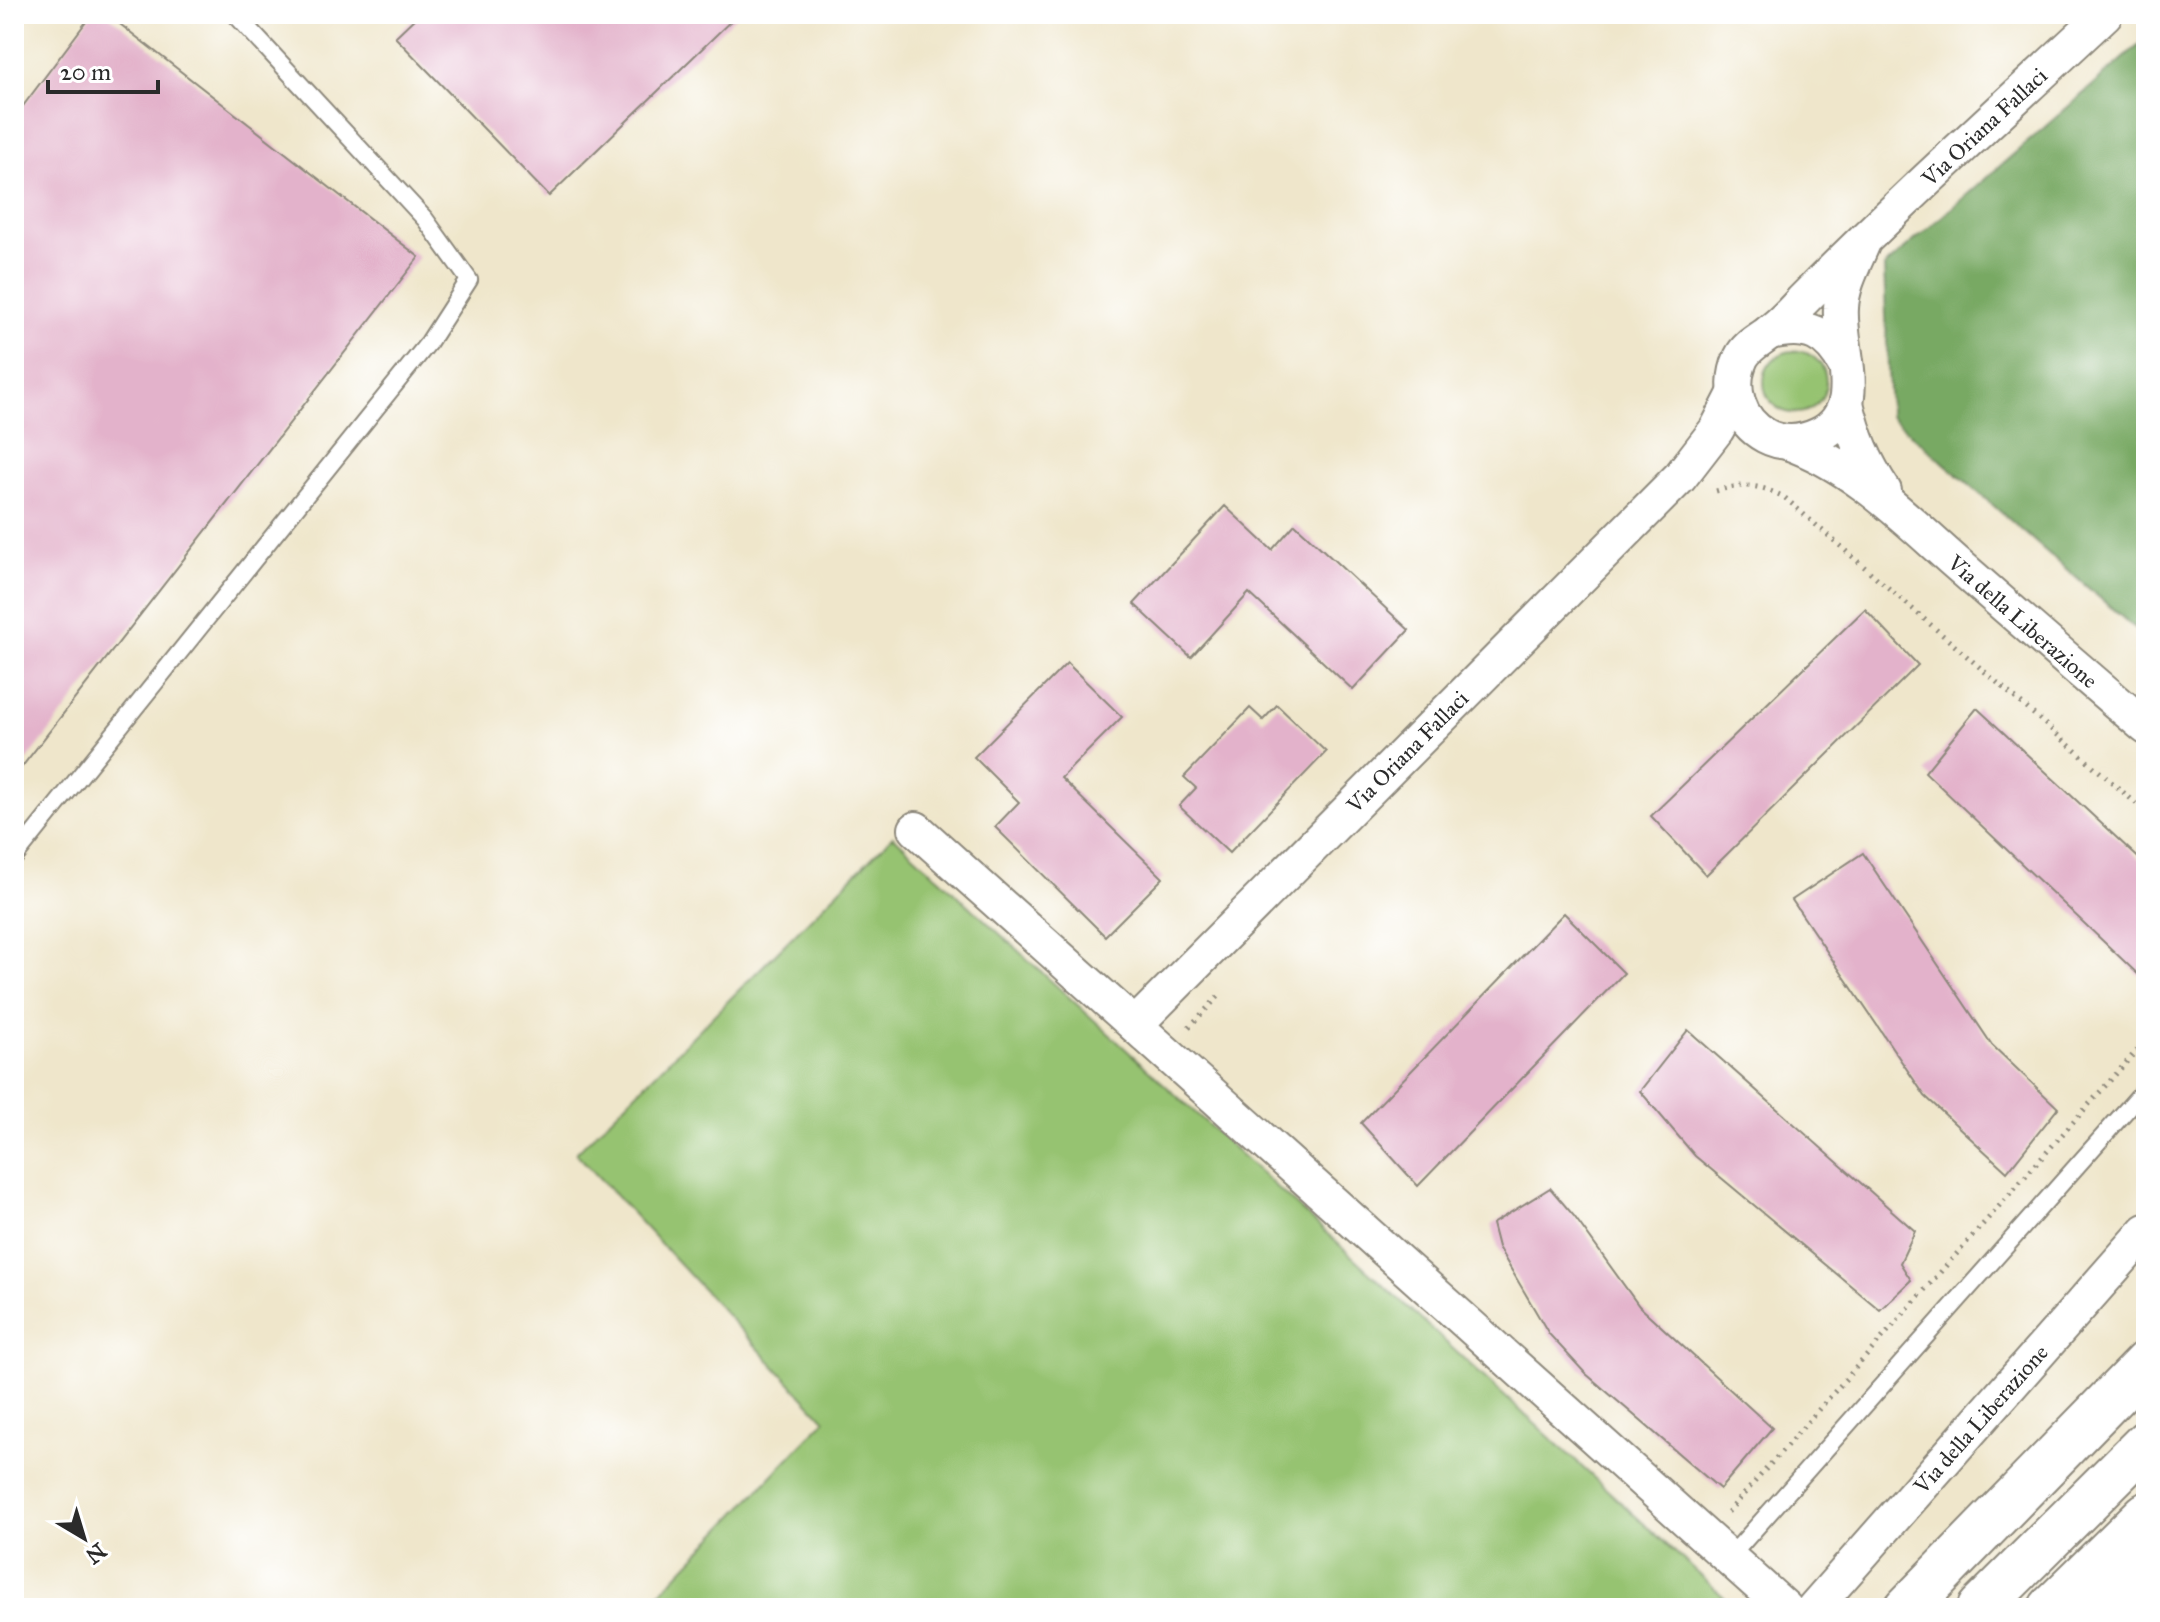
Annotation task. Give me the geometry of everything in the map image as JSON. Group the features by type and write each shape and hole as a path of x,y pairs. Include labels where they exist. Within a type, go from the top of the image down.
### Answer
{"highway":[{"path":"1907,1608 2146,1363"},
{"path":"1980,1608 2146,1443"},
{"path":"2051,1608 2146,1515"},
{"path":"2105,1608 2146,1573"}],"street":[{"name":"Via Oriana Fallaci","path":"1770,332 2105,14"},
{"path":"1680,477 1726,447 1752,438 1806,441 1823,433 1837,420 1846,403 1849,385 1841,327 1843,290 1864,240"},
{"path":"1777,440 1753,427 1741,412 1735,394 1736,375 1742,357 1754,342 1770,332 1789,328 1807,330 1824,337 1838,350 1847,366"},
{"path":"1680,477 1717,429 1735,394"},
{"name":"Via della Liberazione","path":"1846,403 1859,449 1868,468 1901,515"},
{"name":"Via della Liberazione","path":"1777,440 1828,459 1901,515 2146,727"},
{"name":"Via Oriana Fallaci","path":"1135,1025 1680,477"},
{"path":"916,829 1785,1608"},
{"name":"Via della Liberazione","path":"1814,1608 2146,1231"}],"lane":[{"path":"14,858 429,342 469,280 425,219 240,17"},
{"path":"1717,1547 2146,1088"}],"path":[{"path":"1709,494 1736,486 1763,487 1784,497 2146,812"},
{"path":"1181,1035 1230,984"},
{"path":"1717,1547 2146,1040"}],"green space":[{"path":"2146,39 2146,638 1890,416 1884,267"},
{"path":"1795,351 1817,360 1826,382 1817,404 1795,413 1773,404 1764,382 1773,360"},
{"path":"893,836 1736,1608 646,1608 825,1420 576,1153"}],"building":[{"path":"92,14 107,14 419,257 14,777 14,111 17,114"},
{"path":"419,14 738,14 549,196 395,37"},
{"path":"1225,506 1272,550 1295,524 1409,630 1353,690 1249,593 1191,657 1134,604"},
{"path":"1865,609 1918,665 1706,875 1651,816"},
{"path":"1067,663 1122,717 1061,778 1163,878 1105,936 995,827 1019,802 974,757"},
{"path":"1277,705 1326,752 1229,853 1179,806 1196,788 1184,777 1250,708 1263,720"},
{"path":"1977,708 2146,865 2146,982 1925,772"},
{"path":"1863,853 1992,1045 2058,1108 2007,1172 1925,1096 1792,900"},
{"path":"1564,913 1624,973 1418,1186 1361,1123"},
{"path":"1688,1030 1915,1231 1900,1263 1911,1280 1880,1310 1695,1156 1640,1091"},
{"path":"1550,1188 1639,1306 1772,1428 1720,1489 1585,1373 1549,1334 1498,1247 1492,1224"}]}
